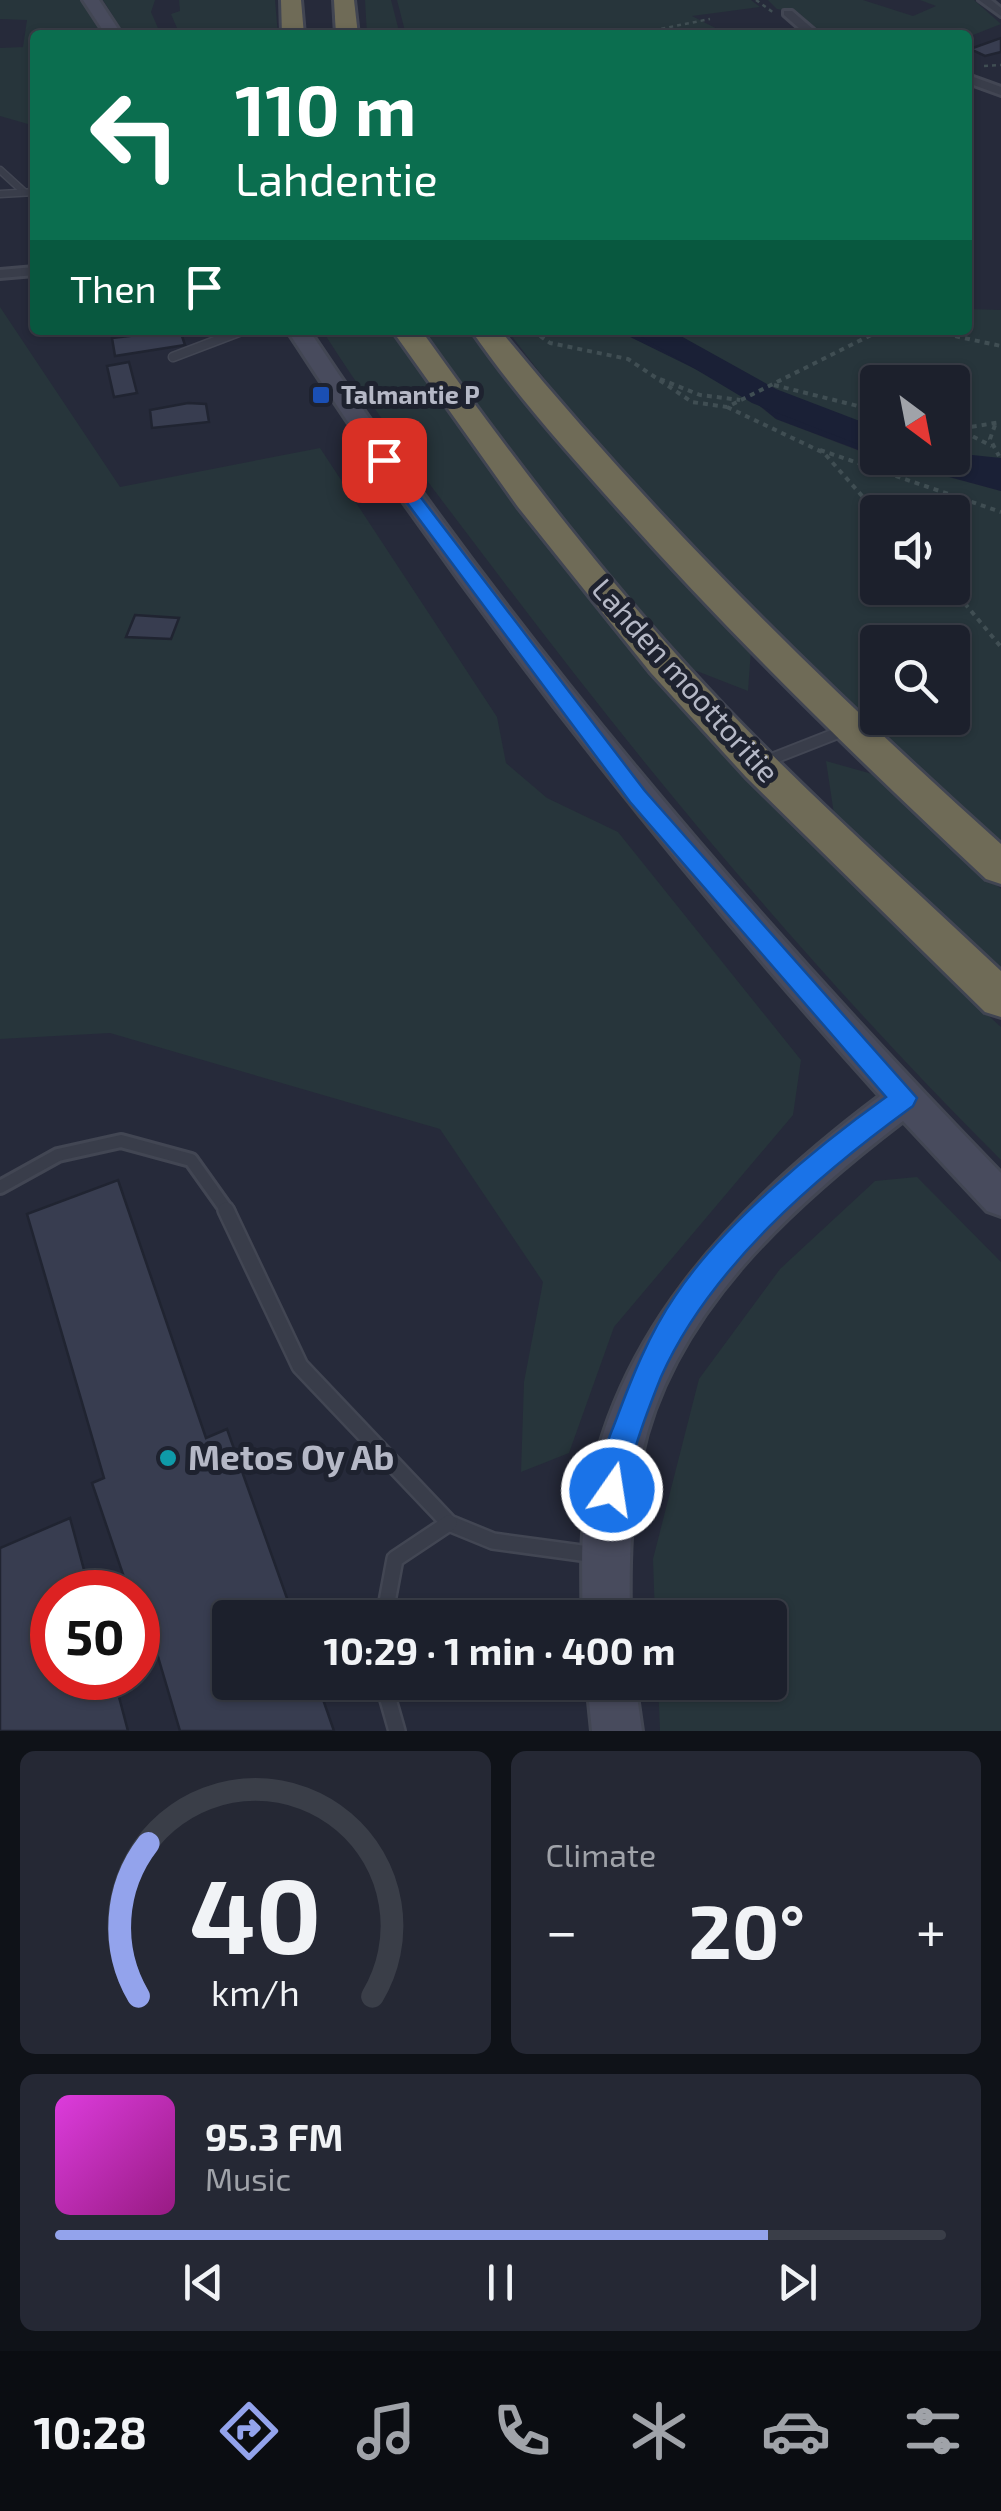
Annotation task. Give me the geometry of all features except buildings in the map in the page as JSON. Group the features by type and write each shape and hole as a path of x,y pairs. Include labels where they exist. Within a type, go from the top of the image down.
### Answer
{"highway":[{"path":"291,0 293,30"},
{"path":"344,0 347,30"},
{"name":"Lahden moottoritie","path":"409,335 486,445 604,594 758,764 1001,999"},
{"path":"489,335 562,428 687,569 848,729 1001,868"}],"main road":[{"path":"91,0 111,30"},
{"path":"301,335 361,430 638,796 759,940 1001,1200"},
{"path":"605,1600 602,1556 618,1456 649,1371 685,1305 712,1271 826,1154 904,1098"},
{"path":"614,1700 617,1731"}],"street":[{"path":"984,0 1001,13"},
{"path":"788,13 808,30"},
{"path":"972,81 1001,91"},
{"path":"0,274 30,271"}],"lane":[{"path":"0,170 22,191"},
{"path":"0,194 30,192"},
{"path":"173,357 231,335"},
{"path":"758,764 848,729"},
{"path":"0,1187 58,1154 121,1140 191,1160 237,1226 300,1366 449,1523 493,1542 602,1556"},
{"path":"388,1600 396,1559 449,1523"},
{"path":"388,1700 397,1731"}],"path":[{"path":"756,0 771,10"},
{"path":"655,30 710,19"},
{"path":"539,335 550,343 628,358 692,402 727,407 820,450 1001,512"},
{"path":"727,407 850,343 879,335"},
{"path":"960,335 1001,346"},
{"path":"654,376 700,395 746,398"},
{"path":"774,385 860,406"},
{"path":"970,428 998,424 992,446"},
{"path":"970,436 992,446 999,456"},
{"path":"820,450 861,495"},
{"path":"966,605 1001,648"}],"shaded area":[{"path":"0,0 83,0 102,30 30,30 30,125 0,116 0,48 23,47 27,20 0,19"},
{"path":"103,0 155,0 151,12 159,30 122,30"},
{"path":"179,0 275,0 278,30 178,30 171,14 180,11"},
{"path":"365,0 391,0 399,30 367,30"},
{"path":"397,0 751,0 760,7 692,16 719,30 405,30"},
{"path":"768,0 863,0 913,16 936,6 920,0 974,0 1001,24 972,35 972,30 818,30 799,13 777,9"},
{"path":"0,307 120,487 320,448 497,717 506,763 547,798 618,832 801,1060 793,1115 614,1327 569,1453 521,1472 524,1382 543,1282 440,1129 110,1033 0,1039"},
{"path":"972,309 1001,310 1001,458 970,456 970,365 860,365 860,423 775,393 670,335 972,335"},
{"path":"325,335 395,335 472,445 578,584 720,741 950,981 1001,1027 1001,1160 868,1022 681,806 561,657"},
{"path":"423,335 476,335 615,506 751,650 748,691 689,668 603,570"},
{"path":"511,335 627,335 734,386 776,419 860,451 860,475 941,475 1001,491 1001,847 880,735 970,735 970,625 860,625 860,716 620,469"},
{"path":"826,761 883,777 1001,889 1001,971 834,814"},
{"path":"917,1177 1001,1262 1001,1731 660,1731 659,1700 787,1700 787,1600 654,1600 653,1559 699,1379 780,1269 875,1181"}],"water":[{"path":"626,335 671,335 763,386 746,394"},
{"path":"767,389 860,423 860,451 776,419 749,397"},
{"path":"970,455 1001,458 1001,491 942,475 970,475"}],"waterway":[{"path":"655,335 764,396 860,434"}],"place":[{"name":"Talmantie P","path":"321,395"},
{"name":"Metos Oy Ab","path":"168,1458"}],"route":[{"path":"384,460 638,796 759,940 904,1098 826,1154 712,1271 685,1305 649,1371 618,1456 612,1490"}]}
